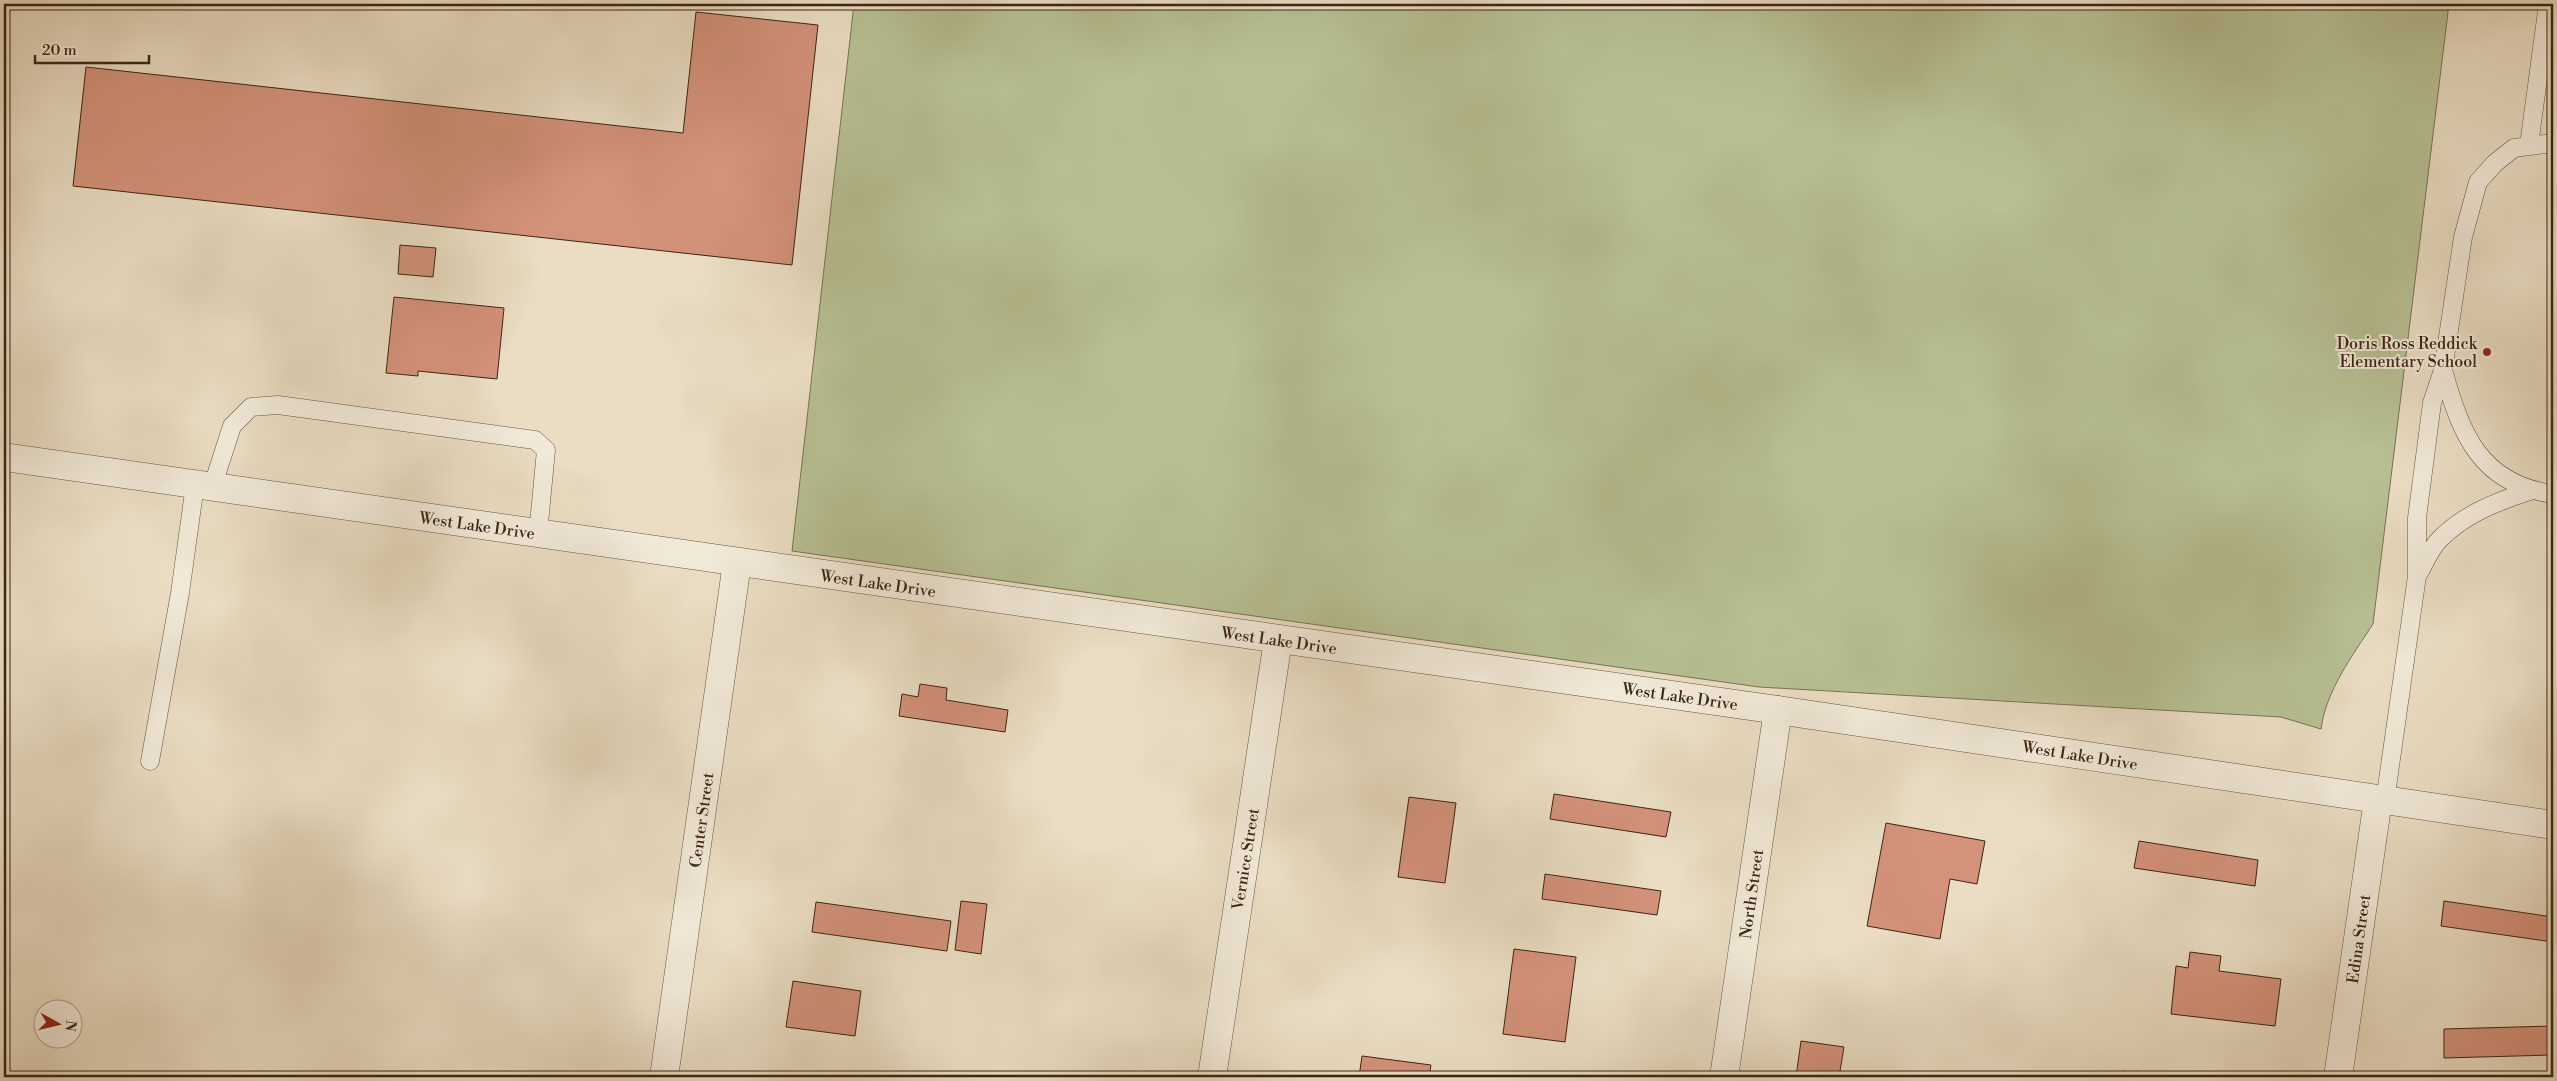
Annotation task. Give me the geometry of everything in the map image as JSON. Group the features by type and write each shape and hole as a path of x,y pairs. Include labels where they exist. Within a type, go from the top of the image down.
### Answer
{"street":[{"name":"West Lake Drive","path":"4,458 1778,710 2553,825"},
{"name":"Center Street","path":"664,1077 737,563"},
{"name":"Vernice Street","path":"1212,1077 1278,640"},
{"name":"North Street","path":"1724,1077 1778,710"},
{"name":"Edina Street","path":"2338,1077 2382,800"}],"lane":[{"path":"2529,145 2548,4"},
{"path":"2382,800 2417,576 2418,518 2432,403 2443,370 2463,237 2478,182 2495,163 2514,148 2553,143"},
{"path":"2443,370 2458,422 2471,446 2503,476 2530,491 2553,494"},
{"path":"150,761 180,593 204,487 232,426 251,407 278,405 535,440 546,450 538,534"},
{"path":"2417,576 2438,541 2463,520 2499,501 2530,491"}],"green space":[{"path":"854,4 2449,4 2373,624 2334,688 2328,701 2321,729 2281,717 1759,687 792,551"}],"building":[{"path":"696,12 818,25 792,265 73,186 86,67 683,133"},
{"path":"400,245 436,248 433,277 398,274"},
{"path":"394,297 504,308 497,379 418,371 418,376 386,373"},
{"path":"920,684 947,688 946,700 1008,710 1005,732 899,716 902,694 918,697"},
{"path":"1554,794 1671,812 1666,837 1550,819"},
{"path":"1409,797 1456,803 1445,883 1398,877"},
{"path":"1886,823 1985,841 1977,884 1950,879 1940,939 1867,926"},
{"path":"2139,841 2258,860 2255,886 2134,868"},
{"path":"1545,874 1661,891 1657,915 1542,899"},
{"path":"961,901 987,904 981,954 955,950"},
{"path":"2444,901 2553,917 2553,942 2441,926"},
{"path":"816,902 951,921 947,951 812,932"},
{"path":"1514,949 1576,957 1565,1042 1503,1034"},
{"path":"2190,952 2221,956 2219,971 2281,979 2275,1026 2171,1014 2176,966 2188,968"},
{"path":"793,981 861,991 855,1036 786,1027"},
{"path":"2553,1026 2553,1055 2444,1058 2444,1029"},
{"path":"1801,1041 1844,1047 1839,1077 1796,1077"},
{"path":"1362,1056 1431,1065 1429,1077 1359,1077"},
{"path":"2122,1071 2135,1073 2135,1071 2182,1077 2121,1077"}],"place":[{"name":"Doris Ross Reddick Elementary School","path":"2487,352"}]}
